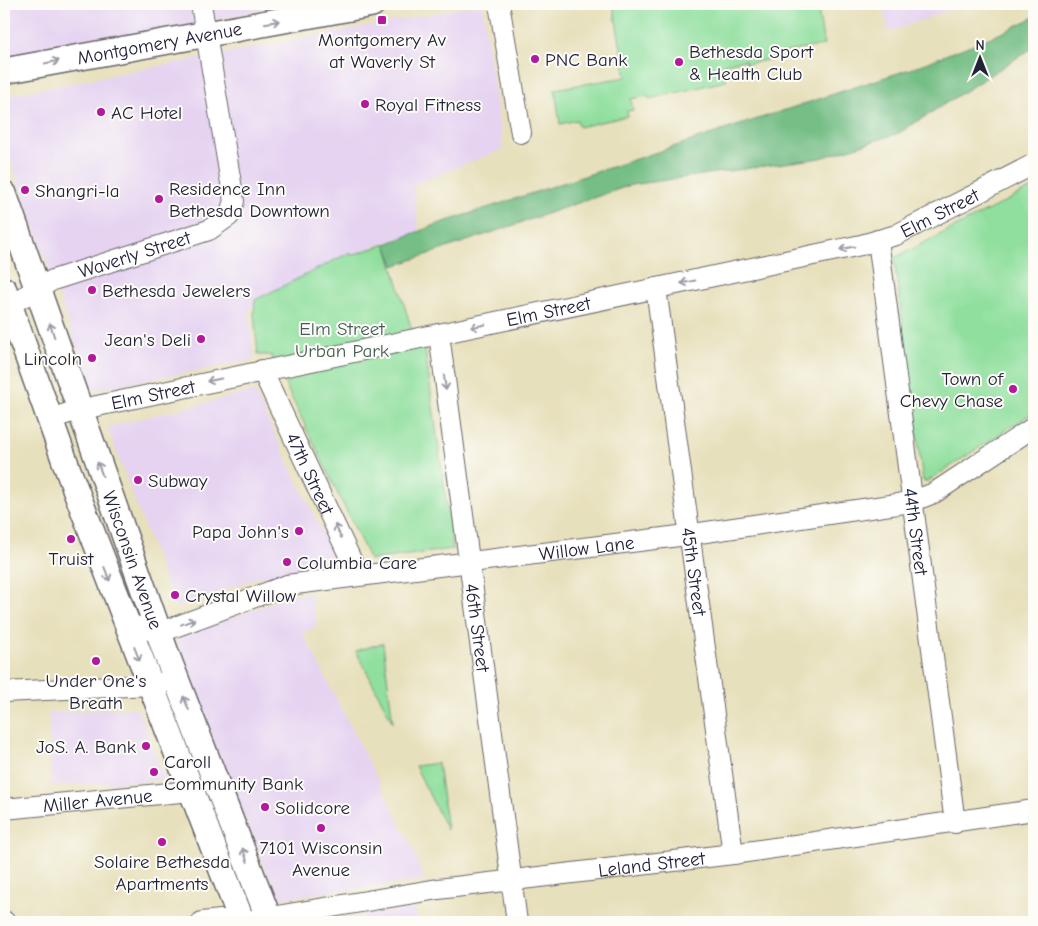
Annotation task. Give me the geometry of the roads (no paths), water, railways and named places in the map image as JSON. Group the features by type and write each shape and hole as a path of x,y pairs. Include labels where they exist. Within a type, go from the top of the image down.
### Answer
{"main road":[{"name":"Montgomery Avenue","path":"4,71 204,22 372,4"},
{"name":"Wisconsin Avenue","path":"4,194 78,410 176,680 269,920"},
{"name":"Wisconsin Avenue","path":"7,298 125,623 242,922"}],"street":[{"path":"499,4 521,133"},
{"name":"Waverly Street","path":"37,287 53,280 209,230 229,216 234,201 204,22"},
{"name":"Elm Street","path":"50,419 78,410 398,340 439,334 878,240 896,235 1034,164"},
{"name":"44th Street","path":"878,240 911,502 955,823"},
{"path":"7,298 37,287"},
{"name":"45th Street","path":"656,288 733,854"},
{"name":"46th Street","path":"439,334 517,922"},
{"name":"47th Street","path":"262,370 354,566 356,576"},
{"name":"Willow Lane","path":"159,633 275,588 356,576 470,564 691,535 911,502 934,493 1034,427"},
{"path":"125,623 159,633"},
{"path":"4,692 150,685 176,680"},
{"name":"Miller Avenue","path":"4,810 191,791"},
{"name":"Leland Street","path":"202,922 269,920 438,889 733,854 1034,810"}],"place":[{"name":"Montgomery Av at Waverly St","path":"382,20"},
{"name":"PNC Bank","path":"535,59"},
{"name":"Bethesda Sport & Health Club","path":"679,62"},
{"name":"Royal Fitness","path":"365,104"},
{"name":"AC Hotel","path":"101,112"},
{"name":"Shangri-la","path":"25,190"},
{"name":"Residence Inn Bethesda Downtown","path":"159,199"},
{"name":"Bethesda Jewelers","path":"92,290"},
{"name":"Jean's Deli","path":"201,339"},
{"name":"Lincoln","path":"92,358"},
{"name":"Town of Chevy Chase","path":"1013,389"},
{"name":"Subway","path":"138,480"},
{"name":"Papa John's","path":"299,531"},
{"name":"Truist","path":"71,539"},
{"name":"Columbia Care","path":"287,562"},
{"name":"Crystal Willow","path":"175,595"},
{"name":"Under One's Breath","path":"96,661"},
{"name":"JoS. A. Bank","path":"146,746"},
{"name":"Caroll Community Bank","path":"154,772"},
{"name":"Solidcore","path":"265,807"},
{"name":"7101 Wisconsin Avenue","path":"321,828"},
{"name":"Solaire Bethesda Apartments","path":"162,842"}],"park label":[{"name":"Elm Street Urban Park","path":"342,339"}]}
